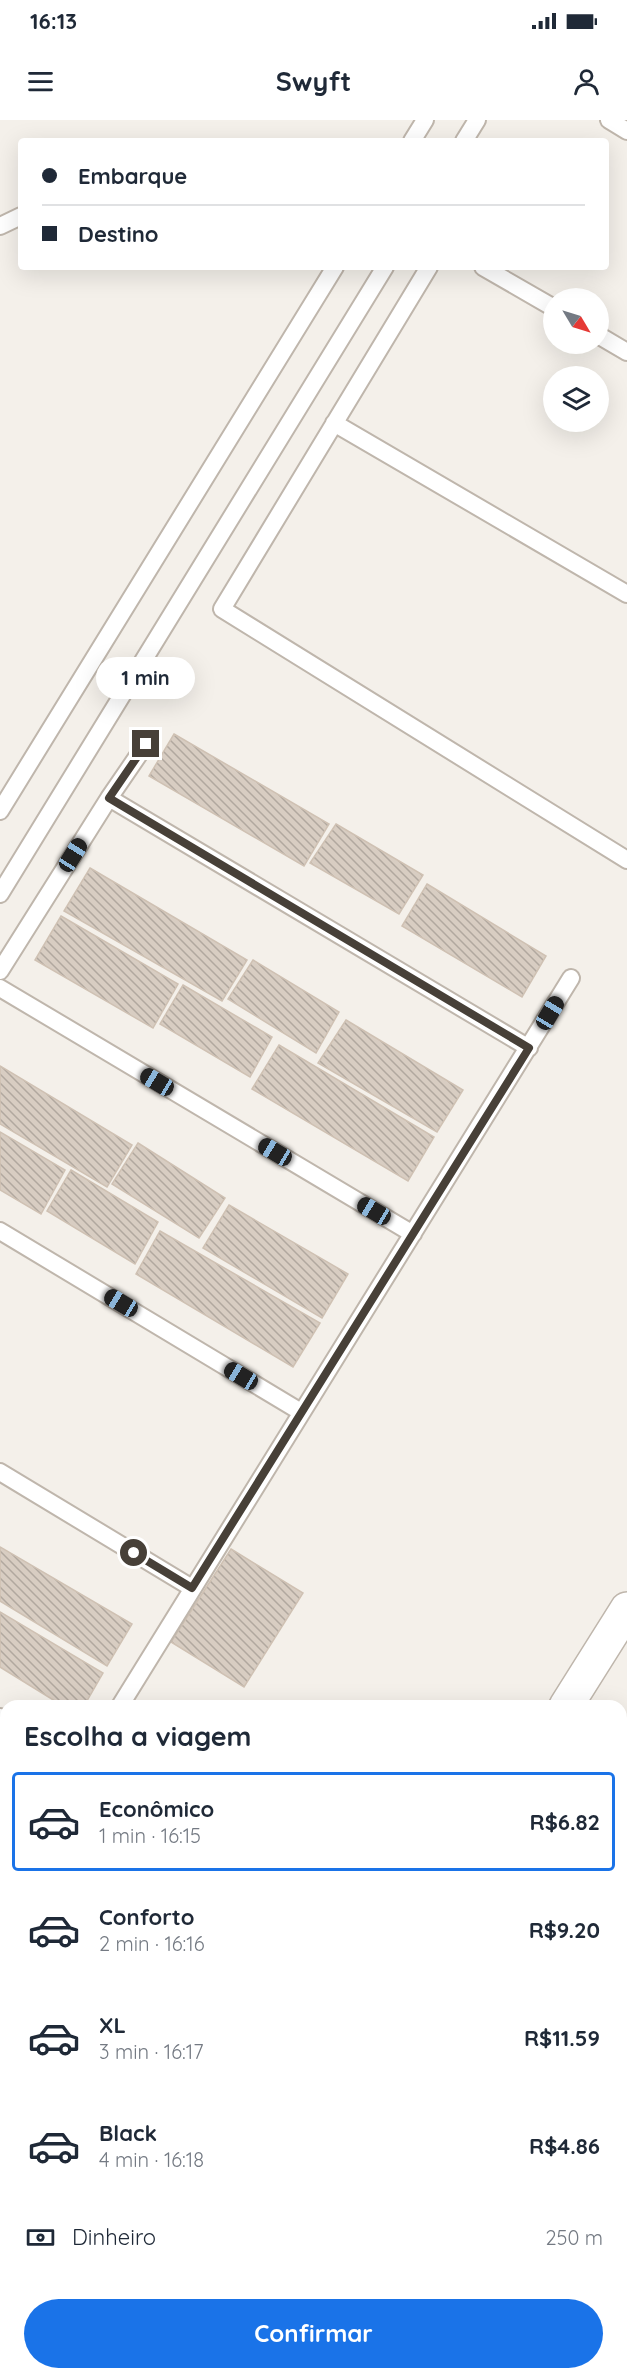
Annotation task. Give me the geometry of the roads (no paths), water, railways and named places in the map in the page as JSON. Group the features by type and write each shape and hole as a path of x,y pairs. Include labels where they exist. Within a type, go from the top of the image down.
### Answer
{"street":[{"path":"570,1700 627,1609"}],"lane":[{"path":"414,138 425,120"},
{"path":"466,138 477,120"},
{"path":"609,120 627,131"},
{"path":"0,226 18,217"},
{"path":"0,811 333,270"},
{"path":"0,894 383,270"},
{"path":"427,270 222,609 627,860"},
{"path":"488,270 543,302"},
{"path":"609,341 627,352"},
{"path":"334,423 627,594"},
{"path":"0,971 109,798 146,744"},
{"path":"109,798 529,1048"},
{"path":"124,1700 571,978"},
{"path":"0,988 413,1234"},
{"path":"0,1231 301,1412"},
{"path":"0,1472 192,1588"}]}
